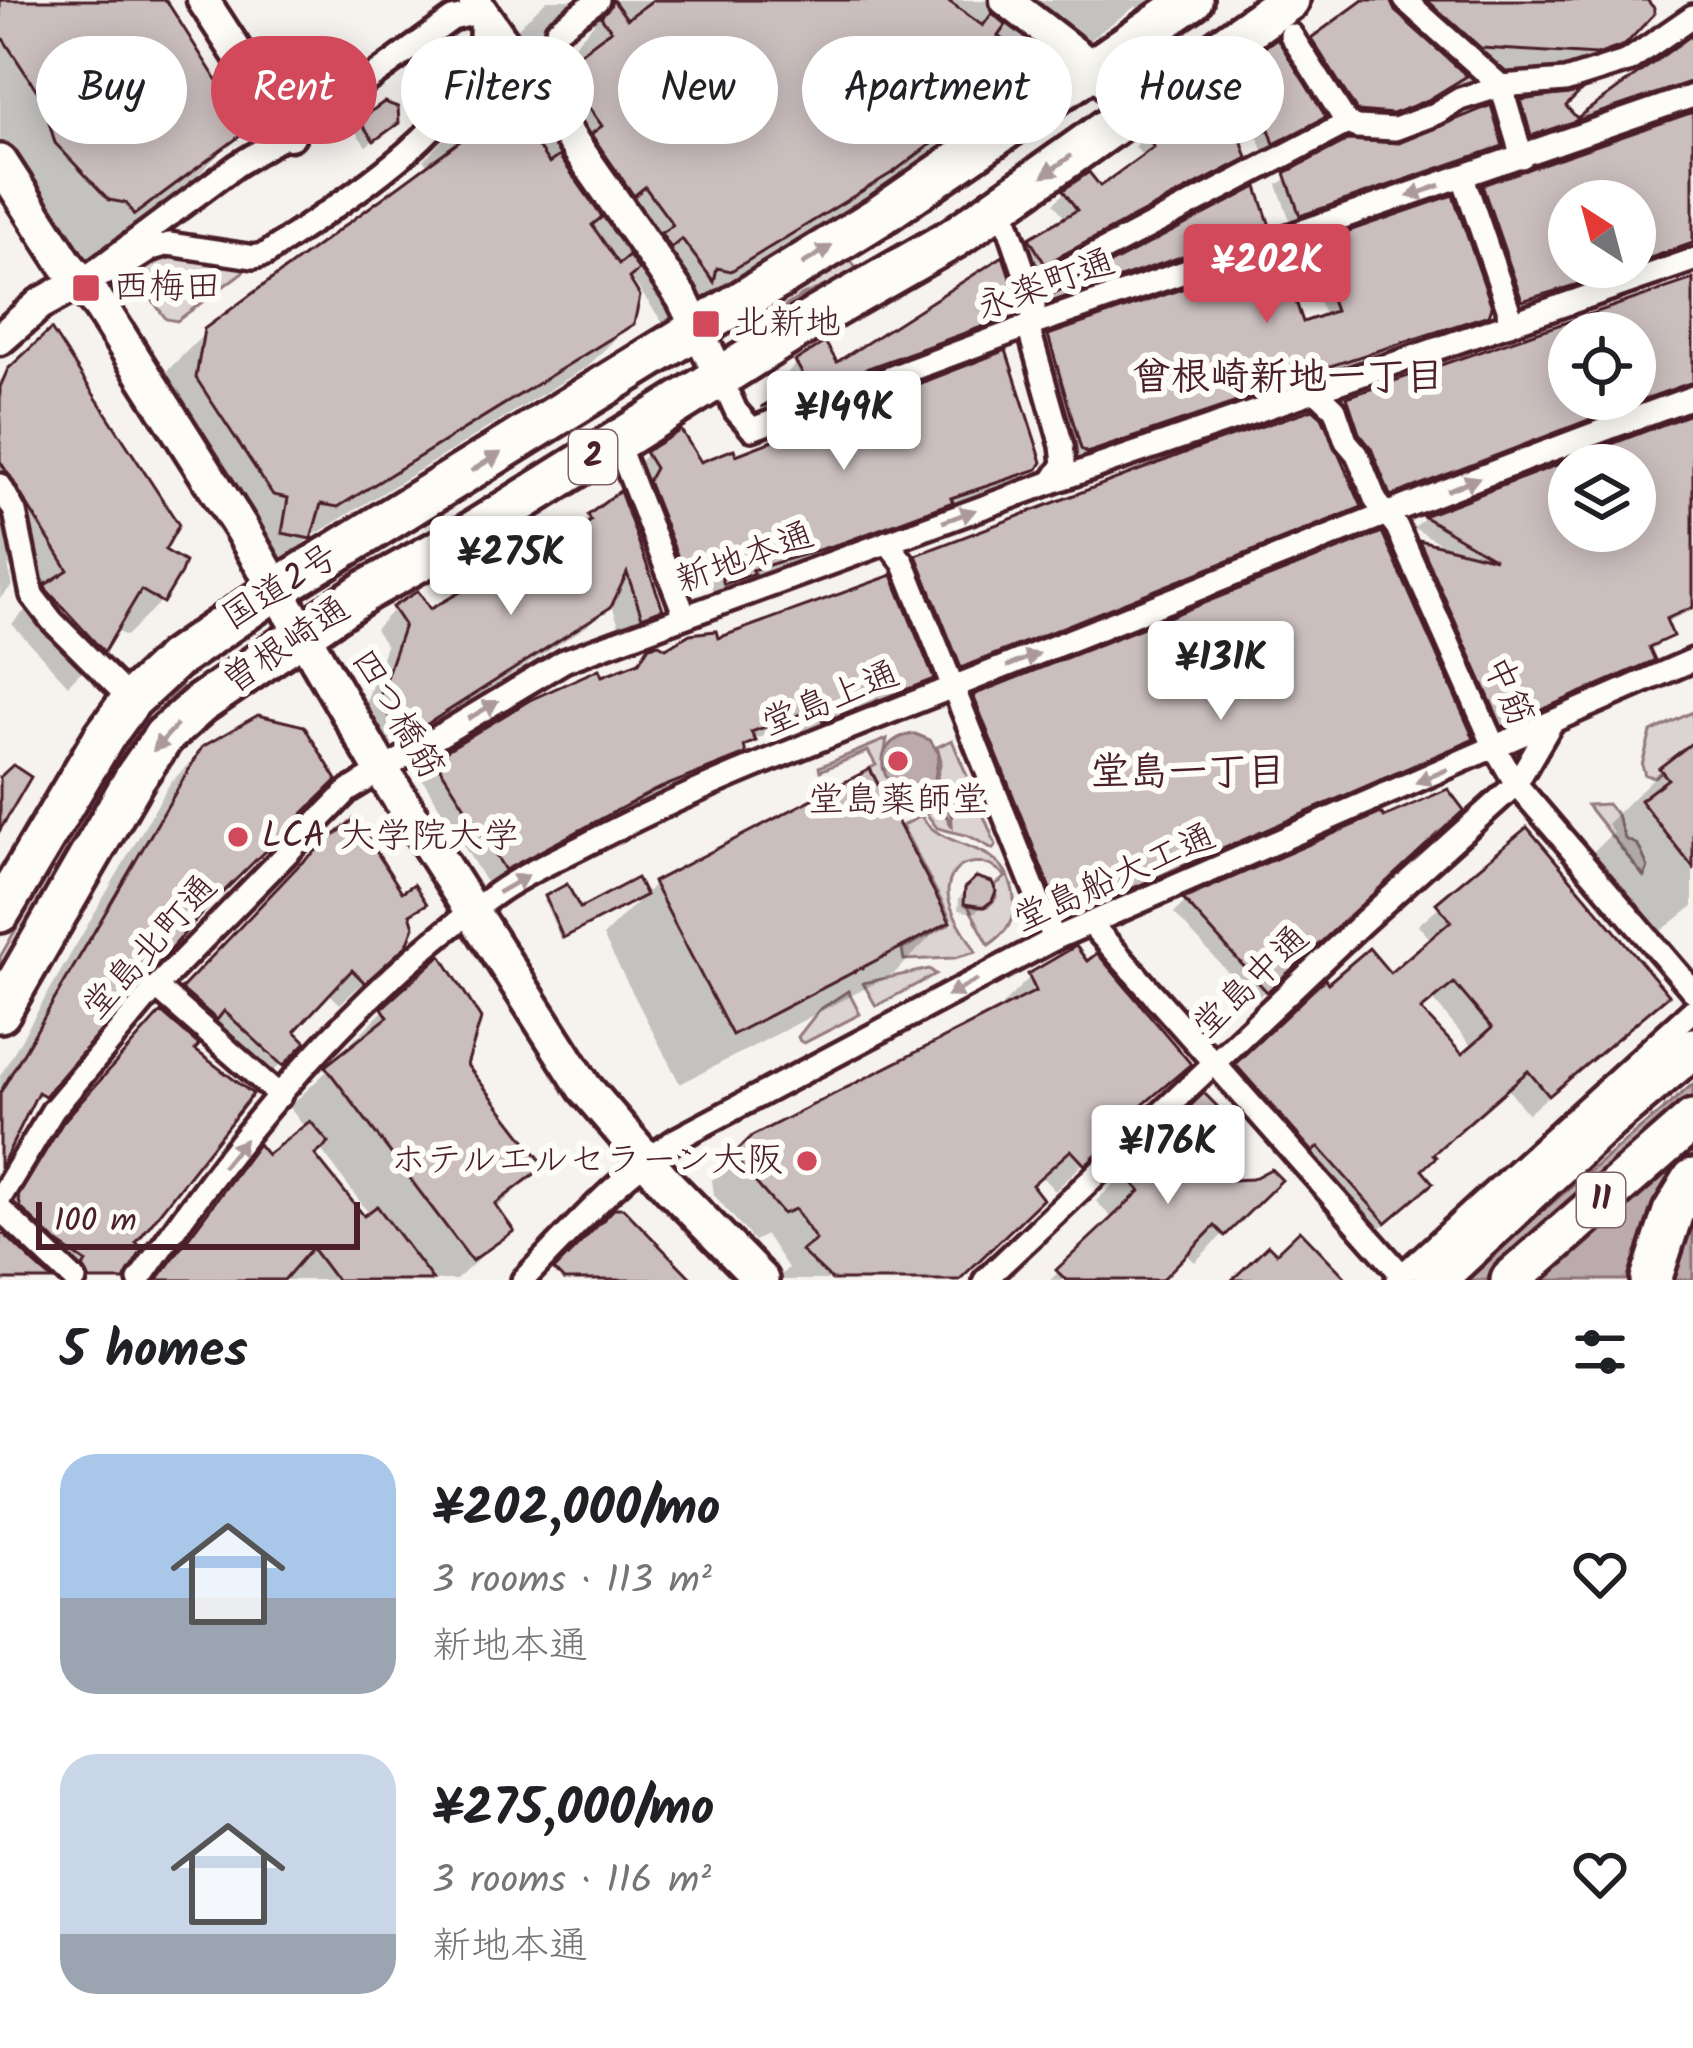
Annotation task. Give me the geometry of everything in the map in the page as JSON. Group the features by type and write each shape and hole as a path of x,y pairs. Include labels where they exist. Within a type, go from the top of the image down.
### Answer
{"highway":[{"name":"国道2号","path":"0,912 79,777 131,700 174,660 278,588 881,215 1192,0"},
{"name":"曽根崎通","path":"1258,36 1290,17"},
{"name":"曽根崎通","path":"0,1012 136,776 164,736 200,704 367,590 469,534 1002,206 1096,138"},
{"path":"1411,1278 1693,1048"},
{"name":"11","path":"1510,1280 1693,1120"},
{"path":"1651,1280 1673,1212 1693,1179"}],"main road":[{"name":"四つ橋筋","path":"0,162 278,588 382,769 584,1087 645,1159 761,1280"}],"street":[{"path":"203,0 226,36"},
{"path":"557,30 598,0"},
{"path":"1006,0 1096,70"},
{"path":"1405,0 1501,86 1522,157"},
{"path":"377,73 452,20 484,4"},
{"path":"80,282 121,269 169,244 254,257 266,254 410,152 467,81 479,56 484,4"},
{"path":"484,4 682,298 721,378"},
{"path":"1290,17 1347,122 1395,129 1501,86 1565,81 1628,61 1693,16"},
{"name":"永楽町通","path":"721,378 736,411 752,429 1031,325 1693,96"},
{"path":"1030,289 1347,122"},
{"path":"0,339 40,304 80,282 237,165 273,144"},
{"path":"1463,177 1508,308 1509,324"},
{"path":"1002,206 1030,289 1030,333 1064,455 1061,472 1052,482"},
{"name":"新地本通","path":"382,769 564,661 1052,482 1693,260"},
{"name":"中筋","path":"1315,390 1335,409 1376,501 1397,527 1516,784 1693,991"},
{"name":"堂島上通","path":"139,1280 183,1215 369,996 503,888 676,797 1545,451 1693,397"},
{"path":"617,442 685,616"},
{"path":"0,485 15,512 32,595 131,700"},
{"path":"887,542 903,562 1054,939"},
{"name":"堂島船大工通","path":"523,1280 645,1159 1054,939 1693,660"},
{"name":"堂島中通","path":"985,1280 1516,784 1551,724"},
{"name":"堂島北町通","path":"0,1198 53,1110 156,987 348,791 382,769"},
{"path":"1090,923 1213,1065 1411,1278 1693,1010"},
{"path":"156,987 280,1096"},
{"path":"0,1209 75,1280"}],"shaded area":[{"path":"172,253 248,268 177,321 166,319 132,272"},
{"path":"851,260 858,272 803,295 749,329 746,324"},
{"path":"182,687 186,692 110,784 0,970 0,957 103,780"},
{"path":"1693,712 1693,750 1654,777 1645,775 1642,765 1651,732"},
{"path":"915,734 930,740 939,754 935,777 949,801 952,827 933,789 898,788 884,770 888,747 898,738"},
{"path":"887,739 884,763 891,783 907,792 930,790 892,811 870,768 876,765 868,751 820,771 819,767"},
{"path":"952,740 996,845 993,849 969,836 937,828 926,813 940,806 952,825 951,801 937,777 941,760 937,747"},
{"path":"1607,804 1617,815 1625,839 1638,845 1648,867 1644,877 1587,805"},
{"path":"921,816 945,837 988,855 1009,878 1014,898 1011,920 989,945 966,902 990,905 996,897 995,885 1006,877 990,865 971,863 951,879 951,906 976,952 904,960 902,949 948,925 950,918 902,826"},
{"path":"929,969 936,974 876,1006 863,983"},
{"path":"848,991 860,1014 800,1041 798,1037 819,1010"},
{"path":"1693,1084 1693,1280 1461,1280"}],"building":[{"path":"0,0 166,0 211,71 211,144 229,144 134,215 126,203 109,200 56,144 187,144 187,36 36,36 36,89 0,34"},
{"path":"613,0 627,19 653,0 947,0 983,26 992,13 1006,25 998,36 802,36 802,144 931,144 731,271 717,268 714,282 682,239 671,248 661,233 673,225 645,187 634,196 594,138 602,126 594,115 594,43 611,30 601,17"},
{"path":"1363,0 1390,0 1395,11 1467,76 1393,114 1357,111 1311,38"},
{"path":"1427,0 1647,0 1654,14 1625,45 1597,55 1481,48"},
{"path":"1693,34 1693,81 1531,136 1521,100 1580,92 1566,106 1577,118"},
{"path":"1284,49 1326,117 1284,139"},
{"path":"384,102 398,107 399,123 377,139 377,107"},
{"path":"1491,105 1503,146 1300,216 1285,173 1348,140 1399,143"},
{"path":"1693,112 1693,243 1656,256 1656,180 1548,180 1548,288 1565,288 1522,301 1482,185"},
{"path":"456,144 536,144 549,163 559,156 602,217 592,225 619,264 629,256 639,270 629,278 640,296 634,324 338,507 321,504 311,539 282,533 288,498 273,495 196,378 204,329"},
{"path":"1152,144 1243,144 1247,158 1045,264 1029,238 1077,210 1063,190 1089,172 1100,186 1154,147"},
{"path":"1257,187 1270,226 1048,303 1047,297"},
{"path":"1453,195 1492,307 1489,315 1087,453 1081,449 1048,335 1280,255 1303,322 1335,311 1311,244"},
{"path":"1003,256 1013,286 999,294 1001,320 761,407 806,380 795,361 825,342 837,362"},
{"path":"1693,279 1693,382 1656,395 1656,312 1596,312"},
{"path":"1548,328 1548,420 1589,420 1391,496 1371,448 1359,433 1347,397"},
{"path":"51,329 179,525 165,550 185,562 181,573 163,603 141,590 104,652 46,589 45,585 68,570 0,461 0,387 8,369"},
{"path":"1006,350 1042,462 1038,469 724,584 720,573 688,583 648,481 655,468 645,452 681,430 701,462 734,449 736,455"},
{"path":"1313,409 1322,417 1362,507 961,668 916,555"},
{"path":"1693,413 1693,607 1666,619 1673,636 1649,647 1655,660 1502,727 1419,540 1495,559 1423,516 1548,468 1548,552 1656,552 1656,444 1612,444"},
{"path":"620,491 663,609 642,617 627,573 611,607 418,730 415,724 399,734 379,698 404,625 392,607 418,591 430,609 512,563 520,575 564,547 560,542 591,521 588,515"},
{"path":"1382,532 1474,739 1062,919 973,695"},
{"path":"892,575 934,679 823,722 818,708 751,732 756,741 744,746 746,754 655,790 505,870 434,758 530,700 599,669 602,676 639,662 649,646 666,648 690,634 716,631 718,638"},
{"path":"258,715 304,726 337,780 202,913 45,1096 38,1092 0,1169 0,1093 202,747"},
{"path":"1693,742 1693,868 1640,800 1668,779 1659,768"},
{"path":"13,765 31,777 0,830 0,777"},
{"path":"870,769 950,922 732,1035 653,882"},
{"path":"1448,789 1464,810 1267,992 1183,899 1381,813 1384,817"},
{"path":"355,818 402,892 414,884 427,904 410,914 414,927 407,945 365,983 352,970 295,1031 306,1042 283,1066 224,1011 217,1020 181,989 300,864"},
{"path":"1527,827 1669,995 1549,1096 1528,1071 1433,1154 1436,1157 1422,1170 1433,1183 1386,1223 1319,1147 1313,1152 1235,1064 1325,979 1328,983 1369,948 1390,973 1451,921 1436,903","holes":["1454,983 1492,1028 1462,1054 1421,1010"]},
{"path":"976,877 992,882 996,891 984,907 964,904 965,888"},
{"path":"637,878 646,895 563,938 545,896 567,884 580,908"},
{"path":"1076,946 1087,961 1097,953 1191,1064 1111,1132 1115,1136 1085,1165 1071,1150 1032,1185 1043,1199 959,1280 832,1280 801,1251 816,1240 795,1209 783,1214 741,1166 739,1149 752,1136 1036,991 1028,974"},
{"path":"441,955 481,1019 467,1065 545,1166 495,1204 514,1231 472,1261 325,1066 388,1017 382,1008"},
{"path":"161,1012 199,1045 195,1050 253,1094 136,1243 143,1248 124,1280 90,1280 83,1267 86,1262 56,1242 21,1208 18,1197 63,1122"},
{"path":"1204,1093 1217,1106 1205,1121 1200,1139 1213,1168 1232,1180 1252,1179 1271,1169 1282,1180 1225,1236 1215,1226 1162,1280 1066,1280 1056,1270 1140,1191 1122,1171"},
{"path":"310,1121 329,1143 315,1155 364,1216 377,1206 433,1280 336,1280 312,1248 284,1280 157,1280 258,1144 267,1155"},
{"path":"615,1208 623,1208 693,1280 564,1280 554,1270"},
{"path":"1300,1230 1348,1280 1232,1280 1268,1245 1276,1253"},
{"path":"0,1235 53,1280 0,1280"}],"place":[{"name":"西梅田","path":"86,288"},
{"name":"北新地","path":"706,324"},
{"name":"堂島薬師堂","path":"898,761"},
{"name":"LCA 大学院大学","path":"238,837"},
{"name":"ホテルエルセラーン大阪","path":"807,1161"}],"district":[{"name":"曾根崎新地一丁目","path":"1288,379"},
{"name":"堂島一丁目","path":"1188,774"}]}
